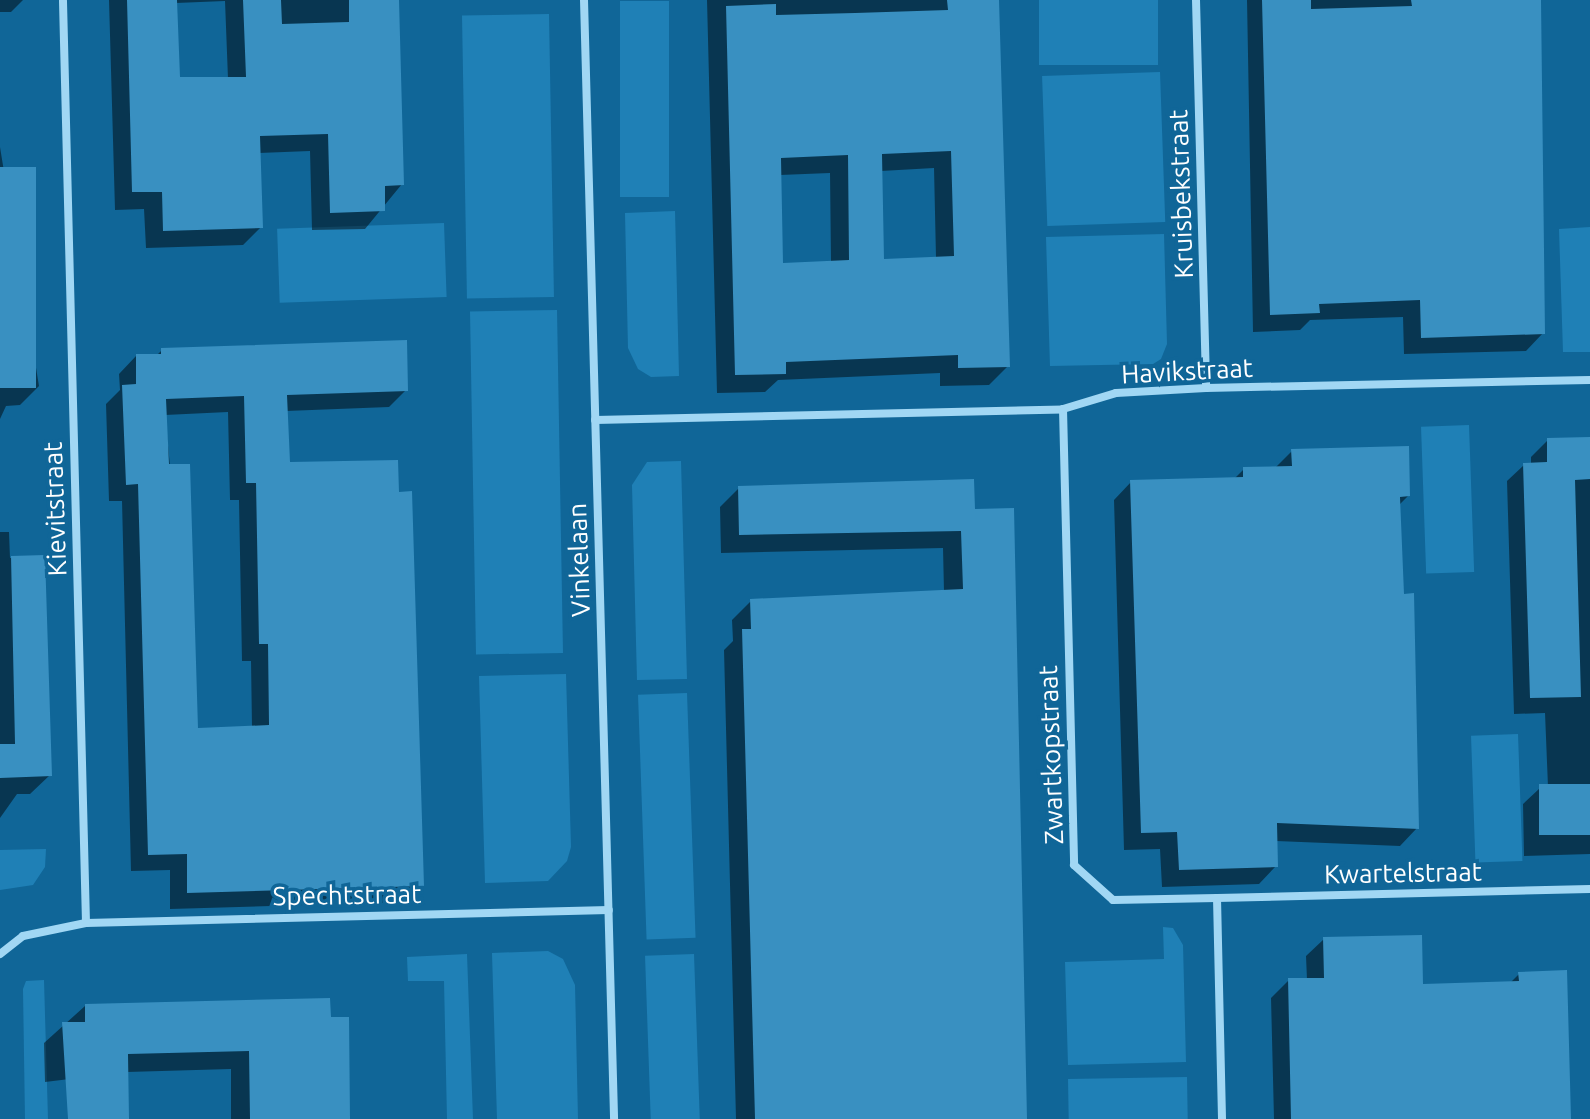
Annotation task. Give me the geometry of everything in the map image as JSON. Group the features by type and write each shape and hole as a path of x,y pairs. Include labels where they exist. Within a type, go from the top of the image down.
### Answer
{"street":[{"name":"Kievitstraat","path":"63,0 86,923"},
{"name":"Vinkelaan","path":"584,0 614,1119"},
{"name":"Kruisbekstraat","path":"1196,0 1206,388"},
{"name":"Havikstraat","path":"595,420 1063,409 1116,393 1206,388 1590,380"},
{"name":"Zwartkopstraat","path":"1063,409 1074,865 1113,900 1217,898"},
{"name":"Kwartelstraat","path":"1217,898 1590,889"},
{"path":"1217,898 1222,1119"},
{"name":"Spechtstraat","path":"86,923 609,910"},
{"path":"0,954 23,936 86,923"}],"shaded area":[{"path":"1039,0 1158,0 1158,65 1039,65"},
{"path":"620,1 669,1 669,197 620,197"},
{"path":"549,14 554,297 467,298 462,16"},
{"path":"1160,72 1165,222 1047,226 1042,76"},
{"path":"675,211 679,376 651,377 638,369 628,348 625,213"},
{"path":"444,223 447,297 280,303 277,229"},
{"path":"1590,227 1590,352 1563,352 1559,229"},
{"path":"1164,234 1167,344 1161,359 1153,364 1050,366 1046,237"},
{"path":"557,310 563,653 476,654 470,312"},
{"path":"1469,425 1474,572 1426,574 1421,427"},
{"path":"681,461 687,679 637,680 632,485 647,462"},
{"path":"566,674 571,847 567,861 548,881 485,883 479,676"},
{"path":"687,693 696,938 647,940 638,695"},
{"path":"1518,734 1522,861 1475,863 1471,736"},
{"path":"46,849 45,867 33,885 0,890 0,850"},
{"path":"1163,927 1173,928 1183,945 1186,1062 1068,1065 1065,962 1164,959"},
{"path":"548,951 563,959 575,985 578,1119 497,1119 492,953"},
{"path":"467,954 473,1119 447,1119 444,981 408,981 407,957"},
{"path":"694,954 700,1119 651,1119 645,956"},
{"path":"44,980 48,1119 25,1119 23,989 26,981"},
{"path":"1187,1077 1188,1119 1069,1119 1068,1079"}],"building":[{"path":"127,0 177,0 180,77 246,77 243,0 281,0 282,24 349,22 349,0 399,0 404,185 385,186 385,211 330,213 328,134 260,136 263,228 163,231 162,192 132,192"},
{"path":"947,0 999,0 1010,367 958,368 958,355 786,362 786,374 735,375 726,6 776,4 776,15 948,10","holes":["951,151 954,256 884,259 882,154","848,155 849,260 783,263 781,158"]},
{"path":"1262,0 1311,0 1311,9 1412,6 1411,0 1541,0 1545,334 1421,338 1420,300 1319,304 1320,313 1270,315"},
{"path":"0,167 36,167 36,388 0,388"},
{"path":"407,340 408,391 287,395 290,462 398,460 399,492 412,491 424,886 187,893 187,854 148,855 138,484 126,485 122,385 136,384 136,354 161,354 161,348","holes":["244,396 246,483 256,483 259,644 268,644 269,725 198,728 190,464 169,464 166,399"]},
{"path":"1590,437 1590,479 1575,480 1581,697 1530,698 1523,463 1547,462 1547,438"},
{"path":"1409,446 1410,496 1400,497 1404,594 1414,593 1419,829 1277,823 1278,867 1179,870 1177,832 1141,833 1130,480 1243,477 1243,467 1292,466 1291,449"},
{"path":"974,479 975,509 1014,508 1027,1119 755,1119 742,629 751,629 750,599 963,589 961,531 739,535 738,486"},
{"path":"45,555 52,776 0,778 0,744 15,744 11,556"},
{"path":"1539,784 1590,784 1590,835 1539,835"},
{"path":"1422,935 1423,984 1519,981 1518,972 1567,970 1571,1119 1291,1119 1288,978 1324,978 1323,937"},
{"path":"330,998 331,1017 349,1017 350,1119 250,1119 249,1051 128,1054 129,1119 68,1119 62,1022 85,1022 85,1004"}]}
